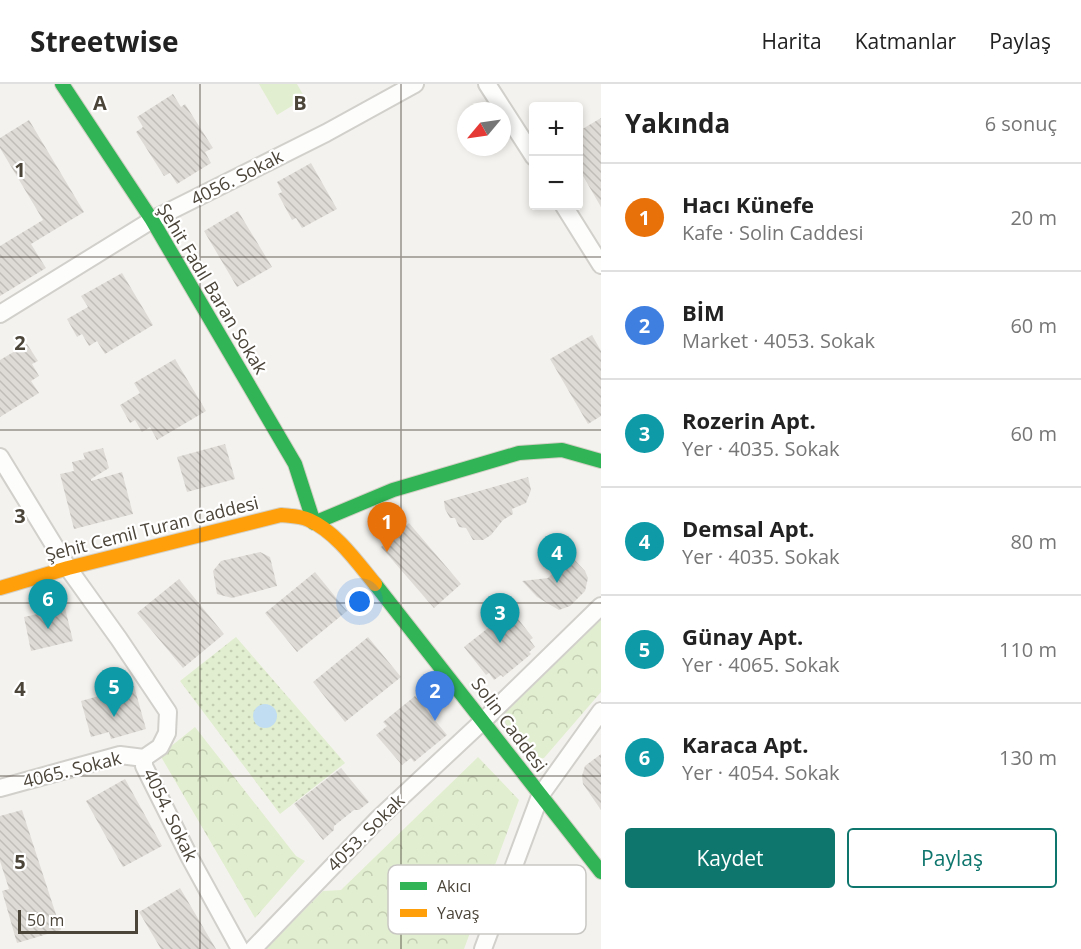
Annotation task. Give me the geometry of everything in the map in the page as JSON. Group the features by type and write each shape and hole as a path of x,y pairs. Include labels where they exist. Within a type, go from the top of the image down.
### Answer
{"street":[{"name":"Şehit Fadıl Baran Sokak","path":"62,84 152,220 295,464 314,523"},
{"name":"4056. Sokak","path":"0,314 152,220 327,133 415,84"},
{"path":"487,84 533,156"},
{"path":"567,210 596,244 601,265"},
{"path":"314,523 393,490 519,453 562,450 601,461"},
{"name":"4054. Sokak","path":"0,456 68,568 168,712 167,733 160,747 144,758 144,766 240,949"},
{"name":"Şehit Cemil Turan Caddesi","path":"0,588 237,524 281,515 300,517 314,523"},
{"name":"Solin Caddesi","path":"314,523 343,547 484,720 540,796 601,872"},
{"name":"4053. Sokak","path":"253,949 379,818 601,606"},
{"path":"514,865 540,796 601,711"},
{"name":"4065. Sokak","path":"0,788 120,755 144,758"},
{"path":"483,949 489,934"}],"green space":[{"path":"259,84 297,84 305,98 277,115"},
{"path":"601,619 601,692 544,758 532,760 501,717"},
{"path":"236,637 345,763 280,814 180,681"},
{"path":"195,727 296,856 305,861 255,918 160,755"},
{"path":"478,757 519,800 495,865 388,865 388,934 470,934 464,949 266,949 323,891 341,890"}],"water":[{"path":"265,704 270,705 276,711 276,721 270,727 265,728 260,727 254,721 253,716 254,711 260,705"}],"building":[{"path":"173,94 181,107 185,104 213,148 205,152 211,163 177,184 170,173 164,176 136,132 143,127 137,117"},
{"path":"601,118 601,207 583,176 583,129"},
{"path":"29,120 84,212 31,244 46,268 0,296 0,246 43,220 0,148 0,138"},
{"path":"311,163 337,209 302,228 296,218 292,220 278,194 282,192 277,182"},
{"path":"238,211 272,267 237,287 204,231"},
{"path":"122,273 153,325 105,354 97,341 89,346 82,334 77,337 67,319 88,307 81,296"},
{"path":"592,335 601,351 601,416 588,424 550,359"},
{"path":"27,344 38,361 32,364 39,376 31,381 39,393 0,417 0,360"},
{"path":"175,359 206,411 157,440 150,427 142,432 135,420 130,423 120,405 140,393 134,383"},
{"path":"225,444 235,479 187,492 177,457"},
{"path":"103,448 109,468 91,481 122,472 133,514 74,529 60,474 74,471 72,462 85,459 83,453"},
{"path":"528,477 531,490 526,503 512,509 513,514 503,520 491,535 483,540 473,540 466,528 459,527 455,518 450,518 445,509 444,501"},
{"path":"409,523 461,584 434,608 381,547"},
{"path":"260,552 270,557 277,586 232,598 217,594 213,571 221,561"},
{"path":"557,552 571,556 585,571 588,578 585,591 570,606 559,610 537,597 522,581 548,578 556,570 554,558"},
{"path":"315,572 347,611 297,652 265,613"},
{"path":"179,579 224,634 183,668 137,613"},
{"path":"65,608 73,641 31,651 24,617"},
{"path":"511,610 533,638 530,640 535,647 529,652 531,654 503,677 501,675 494,680 489,673 486,675 464,647"},
{"path":"368,637 401,677 345,722 313,682"},
{"path":"134,686 146,729 111,739 109,732 91,737 81,701"},
{"path":"415,696 447,735 414,762 411,758 402,765 376,735 387,726 383,722"},
{"path":"601,754 601,810 583,784 582,776 585,766"},
{"path":"341,768 369,802 359,810 354,810 334,826 334,830 323,840 294,804"},
{"path":"125,779 162,846 123,867 86,801"},
{"path":"22,810 61,930 17,943 2,891 9,889 0,861 0,816"},
{"path":"180,888 216,949 161,949 139,912"}],"traffic: fast":[{"path":"62,84 152,220 295,464 314,523"},
{"path":"314,523 393,490 519,453 562,450 601,461"},
{"path":"375,584 601,872"}],"traffic: slow":[{"path":"0,588 68,568 281,515 296,516 319,525 345,548 375,584"}],"place":[{"name":"Hacı Künefe","path":"387,552"},
{"name":"Demsal Apt.","path":"557,583"},
{"name":"Karaca Apt.","path":"48,629"},
{"name":"Rozerin Apt.","path":"500,643"},
{"name":"Günay Apt.","path":"114,717"},
{"name":"BİM","path":"435,721"}]}
